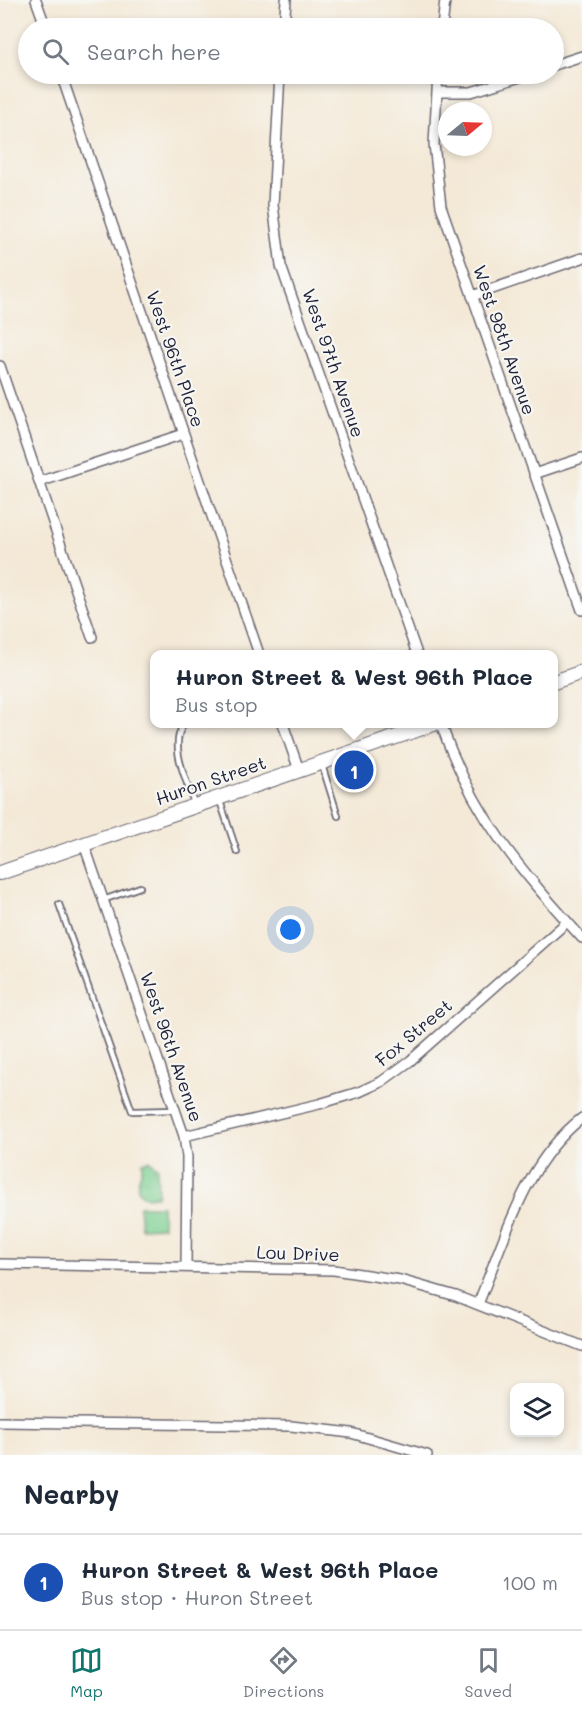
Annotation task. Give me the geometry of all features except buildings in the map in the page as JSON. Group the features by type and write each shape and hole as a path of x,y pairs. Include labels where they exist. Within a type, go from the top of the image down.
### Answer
{"main road":[{"path":"558,681 582,672"},
{"name":"Huron Street","path":"0,873 420,728"}],"street":[{"path":"36,0 42,18"},
{"path":"285,18 286,0"},
{"path":"443,18 445,0"},
{"path":"564,62 582,56"},
{"name":"West 96th Place","path":"64,84 258,650"},
{"name":"West 97th Avenue","path":"279,84 273,205 281,266 416,650"},
{"name":"West 98th Avenue","path":"437,84 434,144 436,183 445,220 582,610"},
{"path":"437,92 471,92 497,84"},
{"path":"472,296 582,258"},
{"path":"0,366 92,637"},
{"path":"39,482 183,434"},
{"path":"534,474 582,458"},
{"path":"285,728 299,770"},
{"path":"443,728 454,760 484,820 512,858 582,938"},
{"name":"West 96th Avenue","path":"84,844 184,1136 187,1157 186,1266"},
{"name":"Fox Street","path":"184,1136 329,1102 381,1082 410,1061 567,922"},
{"path":"478,1305 530,1181 557,1142 582,1118"},
{"name":"Lou Drive","path":"0,1264 334,1270 400,1280 478,1305 582,1346"},
{"path":"0,1422 291,1426 351,1433 427,1455"}],"lane":[{"path":"180,728 178,731 178,748 195,806"},
{"path":"321,763 338,816"},
{"path":"219,798 237,852"},
{"path":"103,900 140,887"},
{"path":"59,904 132,1111 176,1110"}],"green space":[{"path":"149,1160 157,1167 158,1192 157,1196 145,1197 140,1193 138,1185 142,1162"},
{"path":"139,1206 162,1206 163,1227 141,1228"}],"place":[{"name":"Huron Street & West 96th Place","path":"354,770"}]}
